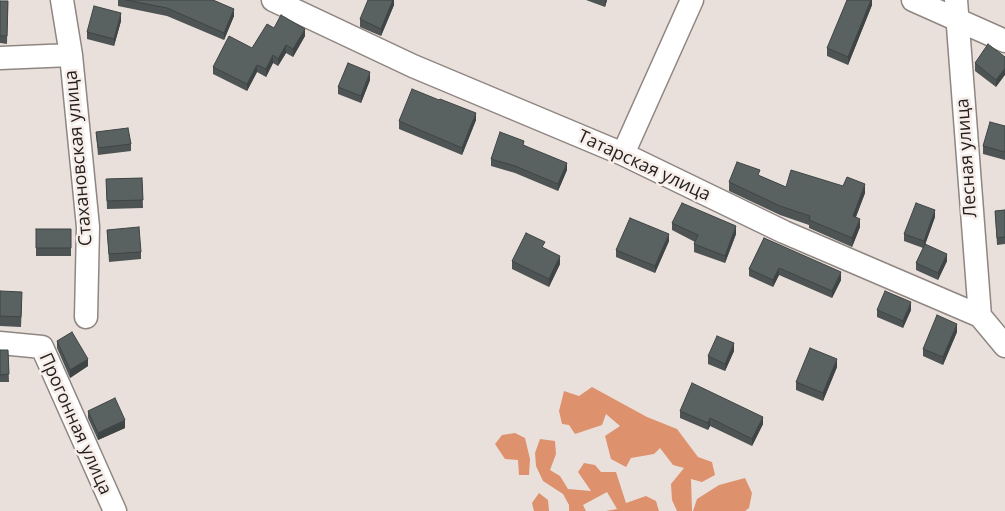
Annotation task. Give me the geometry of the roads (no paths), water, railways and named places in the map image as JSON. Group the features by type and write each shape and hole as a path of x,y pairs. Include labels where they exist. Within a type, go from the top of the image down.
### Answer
{"street":[{"name":"Стахановская улица","path":"62,0 71,55 88,227 86,317"},
{"name":"Татарская улица","path":"273,0 413,66 623,154 784,232 980,316 1005,346"},
{"path":"623,154 692,0"},
{"path":"913,0 957,10 1005,41"},
{"name":"Лесная улица","path":"957,10 980,316"},
{"path":"0,58 71,55"},
{"name":"Прогонная улица","path":"0,343 42,347 115,511"}]}
